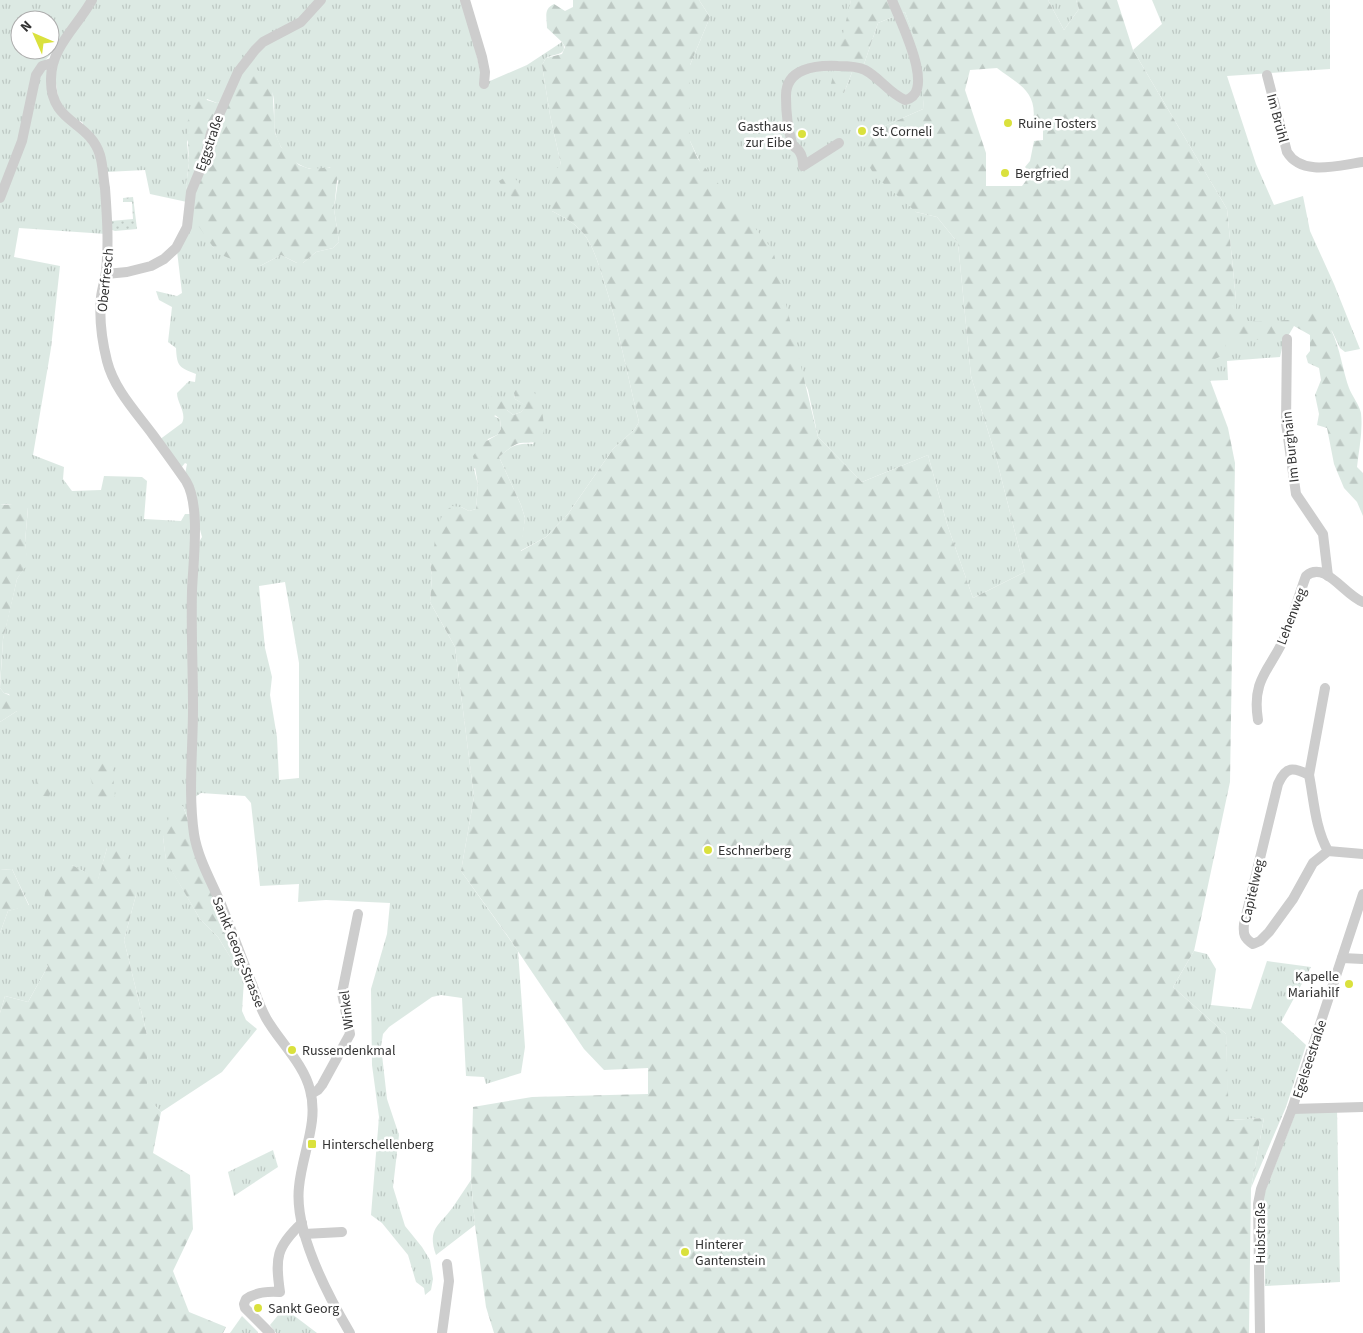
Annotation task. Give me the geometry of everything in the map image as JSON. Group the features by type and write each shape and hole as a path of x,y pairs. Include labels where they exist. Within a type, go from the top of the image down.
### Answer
{"street":[{"path":"0,198 22,141 36,75 42,66 52,63 59,46 77,24 92,0"},
{"name":"Eggstraße","path":"106,274 127,272 151,266 164,259 176,248 187,227 191,192 205,158 211,133 238,72 263,42 301,22 321,0"},
{"path":"465,0 485,72 484,84"},
{"path":"839,144 803,166 801,154 792,145 786,95 788,85 799,71 808,68 852,66 863,69 873,75 905,100 914,96 919,84 918,71 905,30 892,0"},
{"name":"Oberfresch","path":"52,63 51,90 56,106 63,116 83,130 93,140 102,162 109,234 106,274 100,312 103,345 107,363 112,376 123,394 190,486 194,513 193,550"},
{"name":"Im Brühl","path":"1267,75 1287,152 1292,160 1312,167 1363,162"},
{"name":"Im Burghain","path":"1287,339 1286,423 1296,494 1323,534 1328,576"},
{"name":"Sankt Georg-Strasse","path":"193,550 191,783 194,835 263,1014 302,1072 311,1094 314,1114 298,1194 302,1223 311,1253 350,1333"},
{"name":"Lehenweg","path":"1258,720 1256,708 1257,688 1286,634 1306,576 1311,571 1320,571 1328,576"},
{"path":"1328,576 1350,596 1363,602"},
{"path":"1325,688 1310,775 1318,826 1322,841 1328,851 1363,854"},
{"name":"Capitelweg","path":"1310,775 1297,769 1292,769 1285,772 1278,784 1244,924 1243,934 1246,940 1253,944 1260,941 1269,932 1293,899 1313,863 1328,851"},
{"name":"Egelseestraße","path":"1292,1110 1363,894"},
{"name":"Winkel","path":"311,1094 322,1085 350,1034 342,993 358,914"},
{"path":"1342,958 1363,960"},
{"path":"1292,1110 1363,1107"},
{"name":"Hubstraße","path":"1260,1333 1258,1204 1260,1190 1292,1110"},
{"path":"270,1333 245,1308 244,1304 246,1299 252,1295 263,1292 280,1292 277,1263 280,1250 285,1240 302,1223"},
{"path":"304,1234 342,1232"},
{"path":"442,1333 449,1281 447,1264"}],"green space":[{"path":"0,0 89,0 60,41 60,10 10,10 10,60 45,60 37,69 20,140 0,193"},
{"path":"94,0 318,0 300,19 269,37 223,102 217,103 207,99 187,142 189,163 186,186 189,195 187,202 150,194 145,170 106,172 83,123 78,122 59,104 54,69 60,60 69,37"},
{"path":"323,0 463,0 483,84 527,65 562,42 564,50 546,58 542,65 561,165 552,211 580,229 595,254 613,314 639,422 634,430 613,449 568,514 546,537 520,551 525,518 499,457 515,446 533,444 542,414 514,393 515,399 527,406 521,412 513,415 507,410 494,416 500,419 501,429 497,435 488,439 474,469 478,485 476,509 469,511 461,507 430,565 432,575 430,602 455,647 474,797 461,871 518,951 525,1047 521,1073 486,1084 484,1077 466,1076 462,998 441,995 432,997 389,1027 383,1034 381,1046 387,1099 399,1135 393,1187 405,1226 430,1260 433,1279 431,1290 425,1295 424,1288 416,1282 408,1255 382,1223 371,1215 379,1117 372,1065 371,989 387,934 390,903 326,900 298,902 299,884 260,886 251,803 245,796 201,793 195,797 193,594 199,542 202,537 185,474 187,464 185,463 181,468 159,440 182,423 183,412 177,393 189,381 195,382 196,374 186,370 178,363 176,348 168,342 172,307 159,300 156,291 177,296 182,293 177,251 191,203 213,247 260,266 281,255 297,263 303,263 316,252 333,248 339,242 334,209 338,181 330,167 312,169 303,166 288,156 282,148 275,131 272,92 261,76 245,64 256,51","holes":["285,582 299,663 299,778 279,780 277,737 270,695 272,677 265,648 259,586"]},
{"path":"573,0 699,0 710,17 690,65 690,141 698,159 773,250 818,437 862,482 928,455 947,524 973,598 1025,572 996,457 971,376 958,243 937,217 916,212 875,176 860,151 880,128 923,109 926,69 905,12 878,23 863,67 854,67 844,93 831,84 851,0 1048,0 1064,30 1079,9 1076,0 1117,0 1133,50 1227,209 1236,300 1236,319 1244,321 1303,320 1312,311 1317,311 1330,328 1338,347 1349,388 1361,413 1357,467 1363,473 1363,516 1357,502 1344,488 1334,464 1327,428 1317,425 1319,414 1315,395 1321,380 1319,368 1308,363 1306,356 1310,351 1310,335 1294,326 1288,336 1254,340 1226,337 1226,354 1204,364 1228,428 1235,463 1230,782 1194,951 1173,987 1226,1034 1229,1120 1264,1118 1251,1188 1249,1333 494,1333 486,1307 475,1225 471,1180 473,1107 532,1097 648,1094 648,1068 604,1070 584,1049 461,871 474,797 455,647 430,602 432,575 430,565 433,557 436,529 444,512 452,506 461,507 469,511 476,509 478,485 473,456 483,443 497,435 501,429 500,419 489,410 489,402 492,396 497,396 504,400 507,410 513,415 521,412 526,406 515,399 514,393 517,388 525,387 530,389 538,398 542,411 544,429 541,440 517,444 499,457 525,518 521,551 546,537 568,514 613,449 634,430 639,422 613,314 595,254 580,229 552,211 549,190 550,174 561,165 542,65 546,58 562,54 565,47 547,28 546,14 548,8 554,4 565,11 573,7","holes":["997,68 1019,84 1030,96 1033,103 1033,123 1043,126 1043,140 1034,141 1030,161 1025,167 1031,174 1022,186 986,186 986,153 965,90 970,70"]},
{"path":"699,0 851,0 848,16 844,93 854,67 863,67 878,23 905,12 927,69 923,109 880,128 916,212 937,217 958,243 971,376 996,457 1025,572 973,598 947,524 928,455 862,482 818,437 808,390 690,141 690,65 710,17"},
{"path":"1048,0 1076,0 1079,9 1064,30"},
{"path":"1152,0 1330,0 1330,69 1227,76 1256,164 1274,205 1303,196 1310,231 1360,349 1345,352 1340,348 1332,331 1303,320 1288,322 1280,357 1227,361 1228,380 1205,381 1204,364 1226,337 1236,320 1236,300 1227,209 1133,50 1162,24"},
{"path":"245,64 267,75 272,82 275,133 281,147 299,165 310,169 334,167 338,171 334,209 339,242 333,248 316,252 303,263 297,263 281,255 260,266 243,264 224,256 213,247 197,224 186,186 189,163 187,123 195,103 200,98 217,103 228,102"},
{"path":"47,69 49,91 97,154 106,234 19,228 14,257 60,266 51,348 33,455 64,467 63,479 72,491 101,490 104,476 142,477 147,481 144,519 181,521 185,514 192,514 191,708 187,817 183,806 163,837 166,860 200,919 218,937 244,980 242,1011 246,1020 257,1029 222,1072 161,1112 147,1098 147,1035 124,940 136,895 107,848 98,880 72,865 48,966 28,1002 5,996 0,1013 0,933 8,911 29,905 12,869 0,870 0,722 17,711 9,694 4,693 0,688 3,639 17,579 27,563 25,542 28,508 7,504 0,505 0,203 18,160 37,75"},
{"path":"512,177 519,183 522,191 521,198 515,200 502,187 499,181"},
{"path":"133,197 137,229 112,230 111,221 133,219 132,202 123,202 123,198"},
{"path":"21,504 28,507 25,542 28,563 17,579 3,639 0,684 0,505"},
{"path":"0,688 4,693 16,698 19,705 17,711 0,722"},
{"path":"103,761 112,765 115,796 106,802 99,803 89,771"},
{"path":"37,777 54,782 49,797 37,795"},
{"path":"183,806 244,980 218,937 200,919 166,861 163,837 170,814"},
{"path":"107,848 126,850 136,895 124,940 147,1035 147,1097 161,1112 153,1153 190,1175 193,1229 173,1271 189,1312 226,1327 223,1333 0,1333 0,1013 5,996 28,1002 48,966 41,955 46,874 72,865 98,879"},
{"path":"12,869 29,906 8,911 0,933 0,870"},
{"path":"1194,951 1207,954 1216,969 1211,1005 1251,1009 1267,961 1311,967 1281,1022 1306,1045 1286,1107 1251,1188 1264,1118 1228,1120 1226,1034 1173,987"},
{"path":"1337,1108 1340,1282 1265,1286 1264,1194 1297,1109"},
{"path":"273,1150 278,1167 234,1196 228,1172"},
{"path":"471,1180 475,1225 436,1255 433,1239 436,1228"},
{"path":"284,1308 317,1333 276,1333 270,1325"},
{"path":"242,1316 258,1332 258,1333 230,1333"}],"place":[{"name":"Ruine Tosters","path":"1008,123"},
{"name":"St. Corneli","path":"862,131"},
{"name":"Gasthaus zur Eibe","path":"802,134"},
{"name":"Bergfried","path":"1005,173"},
{"name":"Eschnerberg","path":"708,850"},
{"name":"Kapelle Mariahilf","path":"1349,984"},
{"name":"Russendenkmal","path":"292,1050"},
{"name":"Hinterschellenberg","path":"312,1144"},
{"name":"Hinterer Gantenstein","path":"685,1252"},
{"name":"Sankt Georg","path":"258,1308"}]}
